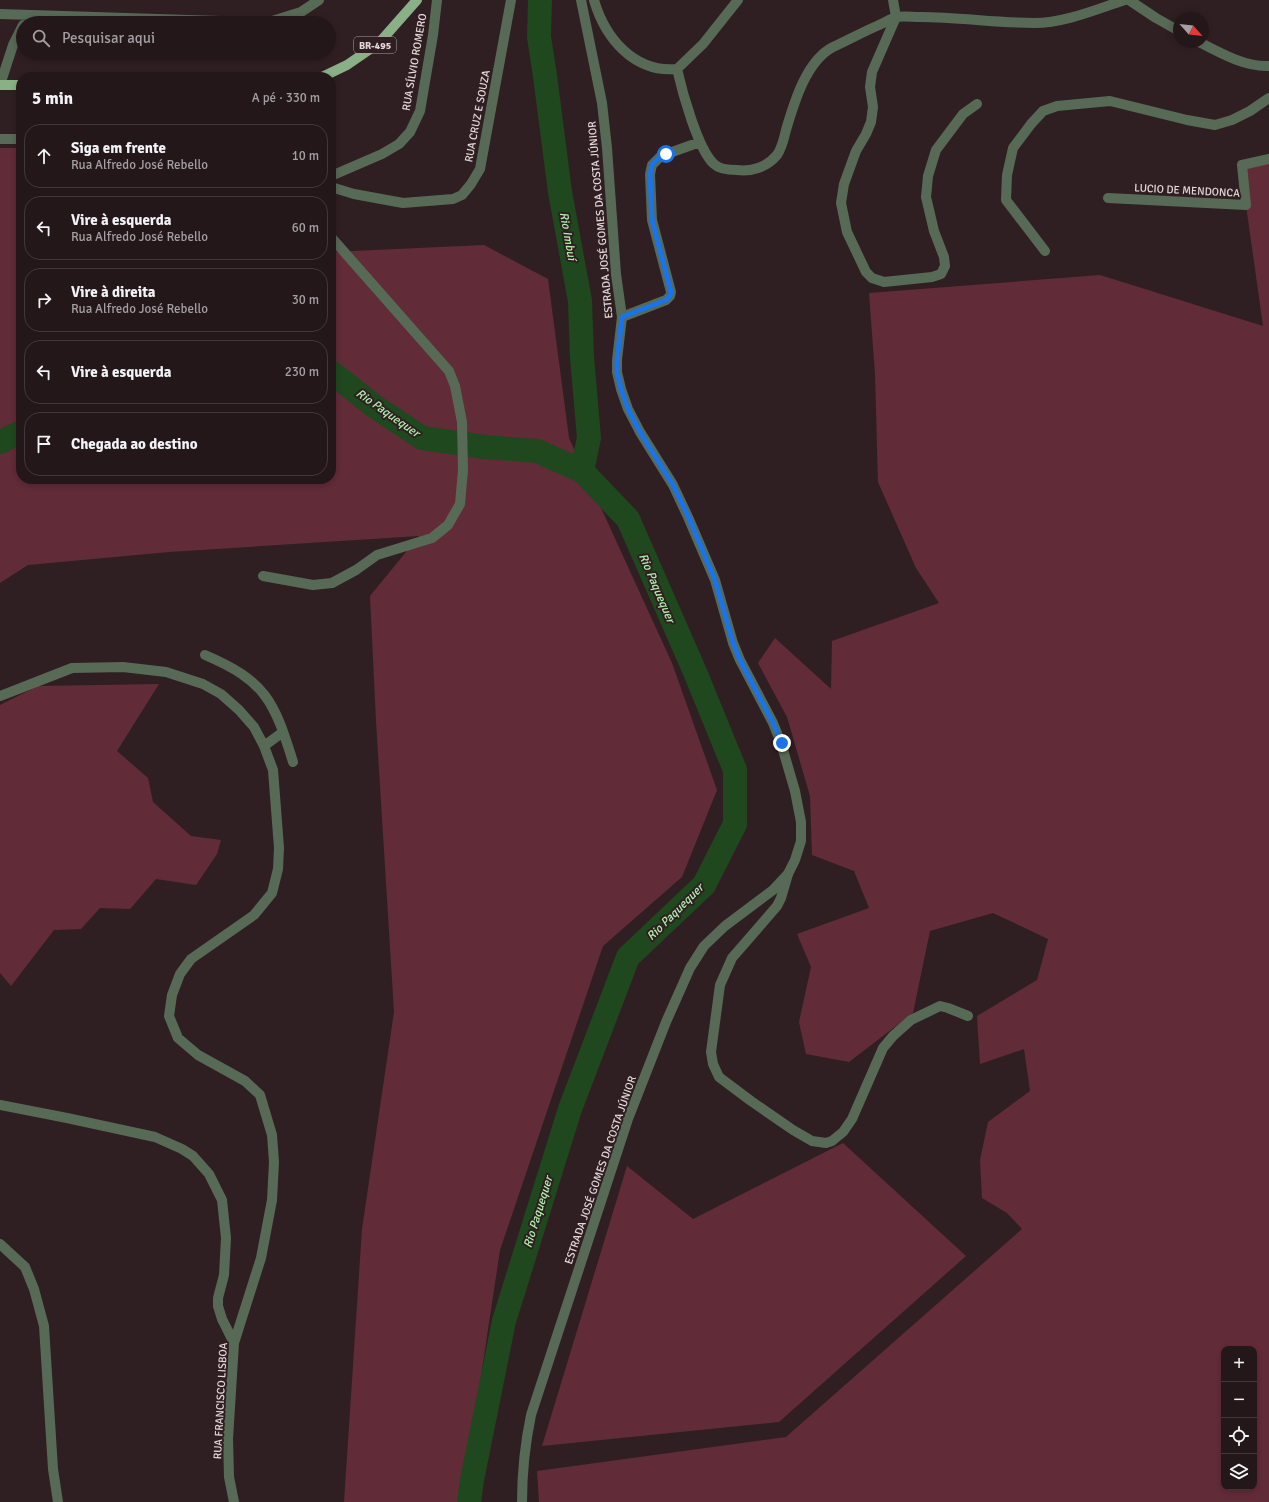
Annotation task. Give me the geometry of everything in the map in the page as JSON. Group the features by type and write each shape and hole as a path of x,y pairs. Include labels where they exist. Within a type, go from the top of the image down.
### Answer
{"main road":[{"name":"BR-495","path":"332,72 347,65 379,42 418,0"},
{"path":"0,85 16,85"}],"street":[{"path":"288,16 301,12 319,0"},
{"name":"RUA SÍLVIO ROMERO","path":"336,174 382,154 399,144 410,132 420,111 433,35 437,0"},
{"name":"RUA CRUZ E SOUZA","path":"336,189 354,194 403,203 453,200 462,195 480,169 511,0"},
{"name":"ESTRADA JOSÉ GOMES DA COSTA JÚNIOR","path":"522,1502 525,1444 531,1415 628,1119 666,1022 690,968 704,946 725,926 773,890 788,874 795,860 801,841 801,822 795,791 782,743 740,660 733,643 715,580 688,516 673,485 640,432 628,409 621,389 617,372 617,360 622,317 616,274 608,156 602,103 580,0"},
{"path":"594,0 598,14 615,42 632,58 666,70 677,69 703,44 738,0"},
{"path":"893,0 896,17 872,72 870,87 873,108 871,122 856,151 844,184 841,203 847,232 866,272 872,278 884,282 941,274 945,266 944,257 934,232 926,197 928,176 936,150 962,114 977,104"},
{"path":"677,69 681,88 700,142 708,158 715,165 725,169 738,171 759,168 768,164 778,154 795,99 803,82 815,63 830,49 896,17 934,17 1036,23 1059,20 1125,0"},
{"path":"1129,0 1173,27"},
{"path":"0,14 16,18"},
{"path":"0,85 16,40"},
{"path":"1209,47 1233,58 1258,66 1269,66"},
{"path":"1045,251 1006,200 1007,175 1013,148 1043,111 1057,106 1110,101 1187,120 1215,125 1232,120 1250,112 1269,98"},
{"path":"0,139 16,139"},
{"path":"622,317 666,300 670,296 671,292 652,220 650,174 652,165 661,156 700,142"},
{"name":"LUCIO DE MENDONCA","path":"1108,198 1246,205 1242,165 1269,159"},
{"path":"263,576 312,585 332,583 356,570 376,554 432,538 448,525 460,504 463,470 462,422 455,386 449,371 336,243"},
{"path":"205,654 228,664 249,678 258,687 274,708 284,732 293,762"},
{"name":"RUA FRANCISCO LISBOA","path":"0,696 72,668 123,667 166,672 202,684 221,694 239,710 254,726 264,746 273,770 279,848 278,869 272,893 254,915 191,959 180,974 172,994 169,1016 178,1038 198,1055 245,1081 260,1096 272,1136 274,1162 272,1200 261,1258 234,1343 228,1439 229,1478 234,1502"},
{"path":"264,746 284,732"},
{"path":"788,874 777,906 732,958 720,985 711,1052 713,1064 719,1077 793,1130 812,1141 826,1143 832,1141 843,1132 852,1119 883,1048 893,1036 911,1020 940,1006 968,1016"},
{"path":"0,1105 155,1137 182,1149 193,1156 209,1174 222,1200 226,1238 224,1275 218,1298 218,1306 222,1319 234,1343"},
{"path":"0,1244 25,1267 34,1289 44,1326 52,1469 58,1502"}],"shaded area":[{"path":"0,148 16,148 16,484 336,484 336,252 484,245 548,279 569,438 672,663 717,790 682,877 603,946 500,1250 462,1502 344,1502 362,1229 394,1012 376,721 370,596 419,536 169,552 28,565 0,583"},
{"path":"1269,159 1269,1502 539,1502 537,1471 786,1437 1022,1229 1007,1213 982,1198 980,1160 988,1122 1030,1091 1024,1049 980,1064 977,1016 1037,980 1048,939 993,913 930,931 913,1013 849,1062 806,1054 799,1022 811,967 797,934 869,908 854,871 812,855 810,796 787,717 758,663 775,638 831,689 832,641 939,603 916,568 878,482 875,374 869,293 1100,275 1263,326 1246,205 1242,165"},
{"path":"159,684 117,751 148,778 153,802 191,836 221,840 217,854 196,885 156,879 130,909 100,908 81,929 54,930 11,986 0,973 0,705 38,686"},
{"path":"843,1143 966,1256 779,1422 542,1446 627,1166 693,1219"}],"waterway":[{"name":"Rio Imbuí","path":"540,0 539,37 560,192 580,301 582,357 589,438 582,471"},
{"name":"Rio Paquequer","path":"336,376 374,406 422,438 485,447 537,451 582,471 628,519 695,672 735,770 735,824 704,885 628,957 570,1109 504,1321 472,1480 469,1502"},
{"name":"Rio Paquequer","path":"0,442 16,434"}],"route":[{"path":"666,154 656,160 652,165 650,174 652,220 671,292 670,296 666,300 622,317 617,372 628,409 653,454 673,485 688,516 715,580 733,643 740,660 757,690 782,743"}]}
